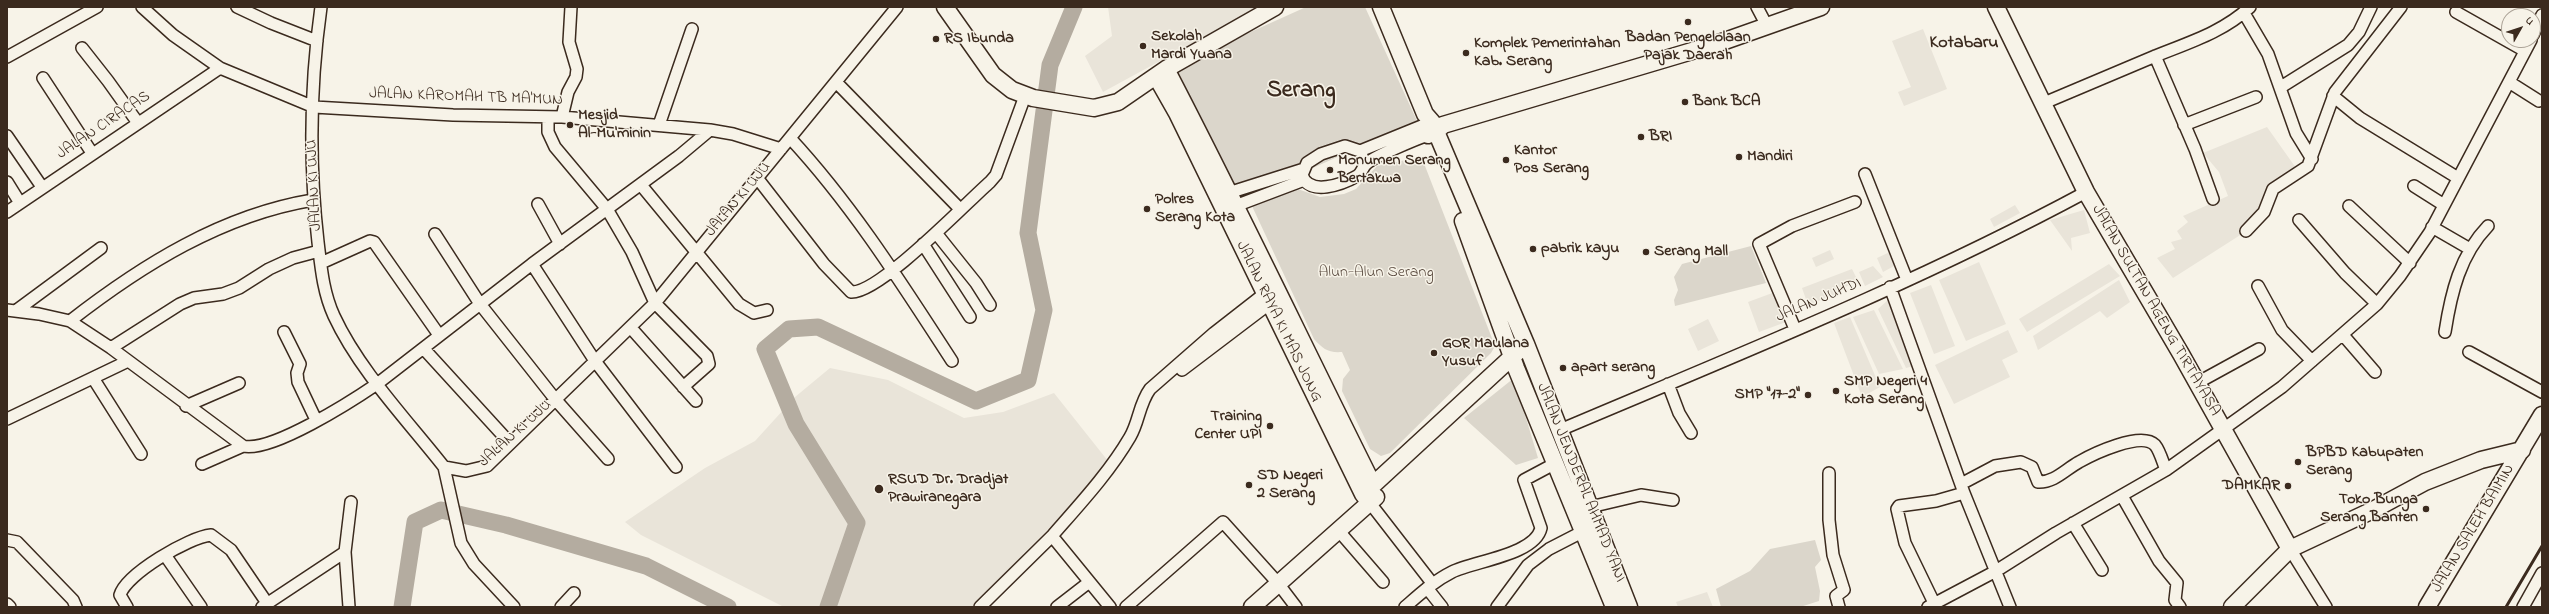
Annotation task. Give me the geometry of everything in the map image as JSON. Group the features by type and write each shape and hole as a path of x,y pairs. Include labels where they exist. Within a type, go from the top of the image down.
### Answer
{"main road":[{"path":"945,7 993,75 1012,90 1029,97 1081,108 1094,108 1118,102 1161,73 1275,7"},
{"name":"JALAN JENDERAL AHMAD YANI","path":"1381,7 1526,344 1590,507 1600,556 1614,607"},
{"path":"1431,125 1720,43 1821,7"},
{"name":"JALAN SULTAN AGENG TIRTAYASA","path":"1996,7 2086,192 2197,383 2290,549"},
{"name":"JALAN RAYA KI MAS JONG","path":"1161,73 1177,113 1227,201 1266,299 1335,424 1363,494 1370,503"},
{"name":"JALAN JENDERAL AHMAD YANI","path":"1431,125 1513,362 1554,464 1582,532 1600,556 1629,607"},
{"path":"1227,201 1335,424 1373,485 1431,439"},
{"path":"1252,607 1277,582 1370,503 1431,439 1513,362 1526,344"},
{"name":"JALAN SALEH BAIMIN","path":"2427,607 2542,415"},
{"path":"2232,607 2290,549 2373,510 2425,482 2481,460 2522,450"}],"street":[{"path":"7,57 97,7"},
{"name":"JALAN KAROMAH TB MA'MUN","path":"142,7 173,35 220,68 314,107 562,118 659,125 733,134 781,149"},
{"path":"237,7 271,23 316,40"},
{"name":"JALAN KI UJU","path":"321,7 313,66 313,200 321,263 328,300 335,317 377,384 444,467 452,470 477,470 487,466 509,442 631,328 655,303 758,179 897,7"},
{"path":"562,118 568,92 576,77 577,69 569,42 571,7"},
{"path":"1757,7 1767,26"},
{"path":"2281,87 2348,45 2359,32 2371,7"},
{"path":"2246,231 2264,212 2273,189 2306,168 2312,159 2333,96 2401,7"},
{"path":"2044,103 2155,56 2190,44 2233,21 2247,10 2268,54 2281,87 2296,133 2312,159"},
{"path":"2456,12 2525,51"},
{"path":"659,125 692,29"},
{"path":"82,48 138,123"},
{"path":"2166,470 2154,445 2145,440 2117,445 2104,450 2046,482 2038,482 2032,467 2021,462 1995,466 1963,488 1936,501 1900,506 1897,509 1905,543 1933,606 1996,571 2073,523 2166,470 2223,431 2343,336 2377,304 2410,263 2444,205 2527,48"},
{"path":"2155,56 2213,199"},
{"name":"JALAN CIRACAS","path":"7,212 92,153 220,68"},
{"path":"43,78 92,153"},
{"path":"836,82 960,209"},
{"path":"2509,82 2539,101"},
{"path":"2333,96 2360,118 2458,178"},
{"path":"758,179 824,264 851,292 860,291 893,270 936,233 996,175 1029,97"},
{"path":"2184,125 2256,97"},
{"path":"548,118 548,132 554,147 581,176 607,209 632,252 655,303 708,360 709,364 683,387"},
{"path":"1227,201 1304,169 1311,159 1345,146 1360,150 1431,125"},
{"path":"1227,201 1304,180 1318,188 1327,188 1357,176 1365,164 1431,125"},
{"path":"202,464 243,446 254,447 265,444 316,420 377,384 532,264 641,184 710,130"},
{"path":"7,136 42,187"},
{"path":"790,138 841,198 893,270 952,361"},
{"path":"1360,150 1365,164"},
{"path":"1304,169 1304,180"},
{"path":"1865,174 1907,280"},
{"path":"7,182 20,203"},
{"path":"641,184 739,304 754,313 767,310"},
{"path":"2414,186 2444,205"},
{"name":"JALAN JUHDI","path":"1560,430 1837,312 1999,239 2086,192"},
{"path":"70,322 133,274 190,242 285,205 313,200"},
{"path":"1795,329 1760,244 1792,226 1854,202"},
{"path":"538,204 560,244"},
{"path":"2349,206 2410,263"},
{"path":"2299,220 2345,273 2377,304"},
{"path":"2445,332 2455,281 2476,239 2488,226"},
{"path":"2432,227 2470,249"},
{"path":"936,233 976,283 990,305"},
{"path":"435,234 480,304 555,399 608,459"},
{"path":"321,263 370,241 374,242 439,335"},
{"path":"923,244 970,317"},
{"path":"12,310 101,248"},
{"path":"111,348 180,304 201,296 223,294 239,288 268,269 293,258 320,251"},
{"path":"532,264 595,361 676,467"},
{"path":"2258,286 2282,330 2312,361"},
{"path":"1890,287 1963,488 2010,607"},
{"path":"980,607 1052,536 1092,490 1131,436 1144,398 1150,389 1165,384 1266,299"},
{"path":"12,310 70,322 111,348 126,362 243,446"},
{"path":"631,328 696,401"},
{"path":"284,332 300,364 297,373 298,382 316,420"},
{"path":"2343,336 2375,372"},
{"path":"424,349 509,442"},
{"path":"2197,383 2259,349"},
{"path":"2469,352 2542,392"},
{"path":"7,419 126,362"},
{"path":"93,378 141,454"},
{"path":"186,406 239,383"},
{"path":"1668,384 1679,413 1691,433"},
{"path":"1406,607 1430,586 1453,572 1502,557 1535,538 1541,528 1524,480 1554,464"},
{"path":"444,467 461,543 474,564 514,607"},
{"path":"1829,473 1829,520 1833,554 1844,590 1836,596 1838,607"},
{"path":"1590,507 1641,495 1673,500"},
{"path":"2122,496 2159,561 2177,583 2175,600 2180,607"},
{"path":"349,607 345,552 351,502"},
{"path":"1370,503 1430,586 1442,607"},
{"path":"1126,607 1223,522 1277,582 1296,607"},
{"path":"2073,523 2102,570"},
{"path":"1338,530 1384,582"},
{"path":"1497,607 1528,565 1549,549 1582,532"},
{"path":"127,607 120,595 126,582 165,555 196,538 211,535 231,550 265,605 345,552"},
{"path":"1052,536 1088,583 1110,607"},
{"path":"7,540 16,542 73,600 76,607"},
{"path":"2290,549 2326,607"},
{"path":"165,555 201,607"},
{"path":"2523,607 2542,573"},
{"path":"1057,607 1088,583"},
{"path":"561,607 574,593"},
{"path":"7,604 10,607"}],"shaded area":[{"name":"Sekolah Mardi Yuana","path":"1108,7 1259,7 1103,92 1085,56 1112,36"},
{"path":"1923,29 1947,89 1904,106 1898,92 1911,87 1892,41"},
{"path":"2267,127 2296,168 2258,213 2240,227 2245,232 2173,278 2157,258 2175,249 2171,242 2182,239 2177,231 2188,222 2183,216 2228,196 2219,172 2203,153"},
{"path":"2015,205 2020,213 1994,227 1990,219"},
{"path":"2084,210 2090,233 2071,238 2072,251 2050,220"},
{"path":"1830,250 1834,259 1816,267 1812,258"},
{"path":"1892,251 1896,265 1883,272 1877,258"},
{"path":"1979,262 2006,324 1966,341 1939,280"},
{"path":"2109,264 2120,276 2027,332 2019,319"},
{"path":"1873,266 1883,277 1865,286 1859,272"},
{"path":"1852,269 1858,281 1841,289 1842,292 1808,305 1802,288"},
{"path":"2119,280 2130,302 2107,318 2100,311 2038,350 2033,336"},
{"path":"1931,285 1955,346 1934,354 1910,293"},
{"path":"1775,292 1786,322 1759,332 1748,302"},
{"path":"1888,300 1914,366 1906,368 1878,309"},
{"path":"1874,310 1903,369 1879,374 1853,317"},
{"path":"1850,317 1880,387 1862,397 1834,323"},
{"path":"1708,319 1719,341 1698,351 1688,329"},
{"path":"2008,330 2018,352 2002,360 2010,377 1954,404 1935,365"},
{"name":"RSUD Dr. Dradjat Prawiranegara","path":"830,368 888,380 964,418 1003,412 1054,393 1108,461 1066,511 972,607 784,607 641,535 625,522 705,468 755,441 795,397"},
{"path":"1707,592 1713,607 1678,607 1676,602"}],"green space":[{"path":"1306,7 1365,7 1417,121 1222,209 1160,73"},
{"name":"Alun-Alun Serang","path":"1415,158 1419,159 1425,166 1495,346 1491,353 1390,453 1381,456 1370,449 1342,391 1343,379 1350,370 1342,352 1326,350 1314,339 1252,206 1254,202 1295,188 1320,197 1344,194 1356,189 1377,166"},
{"path":"1751,246 1766,283 1675,306 1674,300 1678,290 1674,277 1682,264"},
{"path":"1514,378 1538,458 1516,465 1464,418"},
{"path":"1815,540 1821,560 1815,567 1820,591 1819,601 1800,607 1721,607 1716,589 1750,571 1770,549"}],"waterway":[{"path":"828,607 857,523 796,424 765,349 789,329 818,327 976,401 1028,380 1044,310 1028,233 1050,65 1074,7"},
{"path":"402,607 415,522 441,510 506,525 646,566 728,607"}],"railway":[{"path":"2506,607 2542,546"}],"place":[{"name":"Badan Pengelolaan Pajak Daerah","path":"1688,22"},
{"name":"RS Ibunda","path":"936,39"},
{"name":"Sekolah Mardi Yuana","path":"1143,46"},
{"name":"Komplek Pemerintahan Kab. Serang","path":"1466,53"},
{"name":"Bank BCA","path":"1685,102"},
{"name":"Mesjid Al-Mu'minin","path":"570,125"},
{"name":"BRI","path":"1641,137"},
{"name":"Mandiri","path":"1739,157"},
{"name":"Kantor Pos Serang","path":"1506,160"},
{"name":"Monumen Serang Bertakwa","path":"1330,170"},
{"name":"Polres Serang Kota","path":"1147,209"},
{"name":"pabrik kayu","path":"1533,249"},
{"name":"Serang Mall","path":"1646,252"},
{"name":"GOR Maulana Yusuf","path":"1434,353"},
{"name":"apart serang","path":"1563,368"},
{"name":"SMP Negeri 4 Kota Serang","path":"1836,391"},
{"name":"SMP \"17-2\"","path":"1808,395"},
{"name":"Training Center UPI","path":"1270,426"},
{"name":"BPBD Kabupaten Serang","path":"2298,462"},
{"name":"SD Negeri 2 Serang","path":"1249,485"},
{"name":"DAMKAR","path":"2288,486"},
{"name":"RSUD Dr. Dradjat Prawiranegara","path":"879,489"},
{"name":"Toko Bunga Serang Banten","path":"2426,509"}],"district":[{"name":"Kotabaru","path":"1964,44"},
{"name":"Serang","path":"1301,92"}]}
